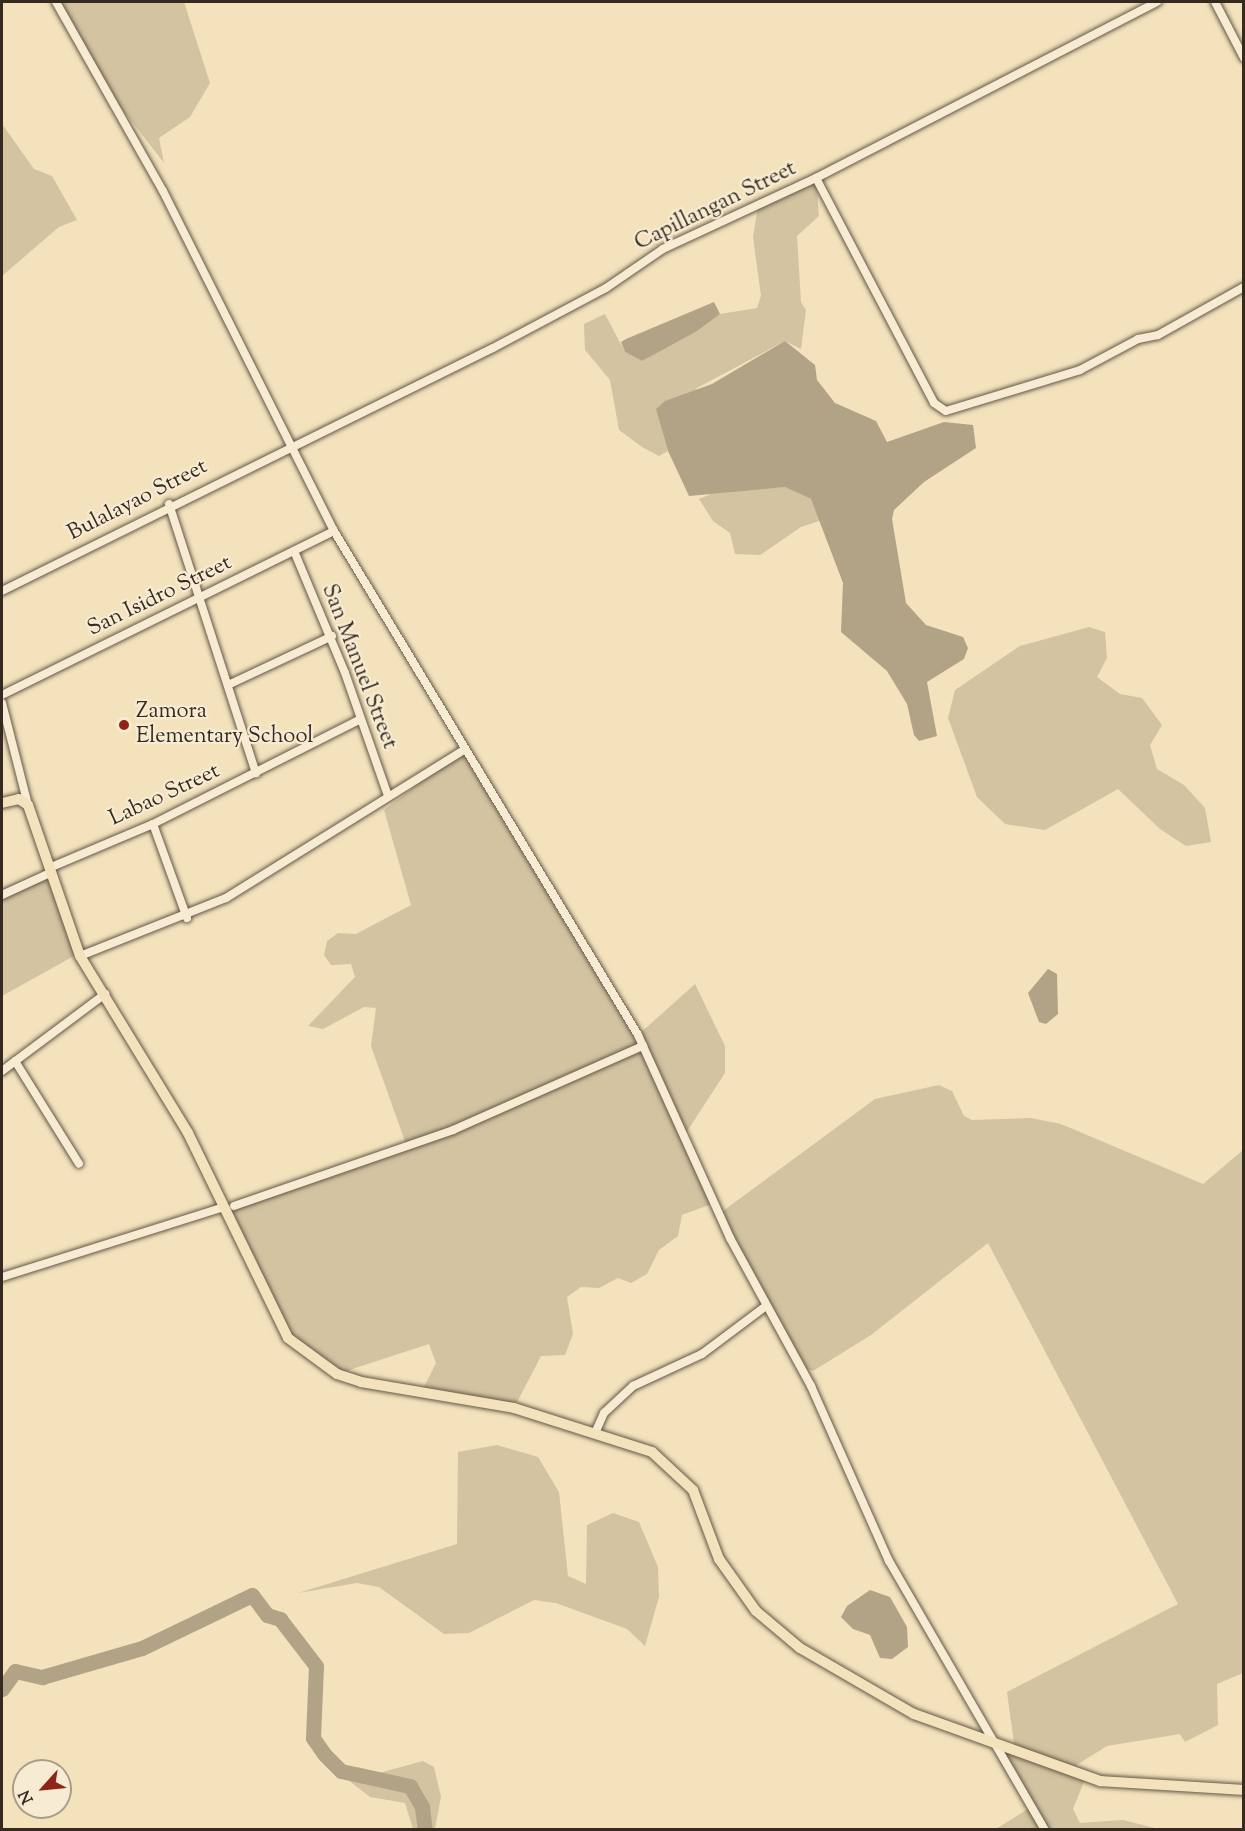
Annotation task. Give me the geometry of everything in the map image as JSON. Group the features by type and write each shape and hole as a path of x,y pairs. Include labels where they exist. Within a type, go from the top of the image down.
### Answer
{"main road":[{"path":"2,803 19,799 28,805 80,956 182,1123 229,1207 288,1338 337,1374 458,1400 514,1408 596,1431 652,1452 680,1473 693,1490 719,1559 740,1594 800,1648 914,1714 1100,1781 1244,1790"}],"street":[{"path":"56,2 163,191 334,531 462,751 643,1046 766,1306 811,1386 889,1561 999,1745 1045,1830"},
{"name":"Capillangan Street","path":"292,444 494,348 606,288 663,249 816,178 1157,2"},
{"path":"1215,2 1244,58"},
{"path":"816,178 934,403 946,411 1080,370 1138,339 1158,335 1244,287"},
{"name":"Bulalayao Street","path":"2,591 169,504 292,444"},
{"path":"169,504 256,773"},
{"name":"San Isidro Street","path":"2,695 334,531"},
{"name":"San Manuel Street","path":"294,551 331,636 359,720 388,796"},
{"path":"228,685 331,636"},
{"path":"2,703 28,805"},
{"name":"Labao Street","path":"2,895 49,870 153,824 359,720"},
{"path":"80,956 187,918 274,870 462,751"},
{"path":"153,824 187,918"},
{"path":"2,1071 105,994"},
{"path":"2,1277 229,1207 453,1130 643,1046"},
{"path":"15,1061 79,1164"},
{"path":"596,1431 604,1413 633,1386 692,1359 766,1306"}],"shaded area":[{"path":"56,2 184,2 210,83 190,117 159,138 164,163 105,87"},
{"path":"2,124 34,169 52,176 77,220 59,227 2,276"},
{"path":"816,178 819,216 797,236 801,302 806,310 801,349 785,341 697,388 662,430 668,451 659,456 642,447 619,430 610,380 585,350 584,324 605,314 625,352 642,361 720,314 757,308 761,296 753,237 758,206"},
{"path":"714,302 720,314 697,331 642,361 625,352 621,342 626,339"},
{"path":"785,341 815,365 817,380 835,403 876,421 887,442 944,422 973,425 976,448 924,482 894,510 892,519 906,603 926,625 963,637 968,648 964,659 927,682 937,736 919,741 914,735 907,704 887,671 841,632 843,583 811,499 785,487 689,496 668,451 656,409 665,401 712,384"},
{"path":"785,487 811,499 822,520 801,527 760,555 735,554 730,533 713,521 699,499 716,492"},
{"path":"1089,627 1105,632 1107,658 1097,677 1120,694 1142,698 1162,725 1150,745 1157,769 1184,785 1205,808 1211,842 1186,846 1160,829 1118,789 1045,830 1005,824 977,797 948,718 955,690 1020,646"},
{"path":"462,751 638,1035 695,984 725,1046 725,1073 684,1136 714,1203 682,1215 678,1236 659,1250 647,1274 631,1283 618,1278 599,1288 581,1287 567,1297 573,1334 565,1355 541,1356 514,1408 420,1395 436,1363 429,1344 337,1374 288,1338 224,1207 407,1147 371,1046 376,1008 364,1007 323,1029 308,1026 355,977 351,964 331,965 324,955 327,941 338,933 356,934 411,905 384,810"},
{"path":"50,875 81,952 2,996 2,897"},
{"path":"1048,969 1057,974 1058,1014 1046,1024 1039,1022 1028,993"},
{"path":"939,1085 952,1091 964,1116 972,1120 1031,1118 1061,1124 1203,1184 1243,1150 1243,1673 1217,1684 1218,1725 1185,1742 1180,1734 1107,1746 1067,1771 1086,1777 1073,1809 1080,1823 1123,1820 1159,1829 996,1829 1033,1806 999,1745 1015,1751 1007,1692 1178,1604 988,1243 871,1335 813,1371 802,1368 719,1214 875,1099"},
{"path":"497,1445 538,1457 559,1492 568,1576 586,1584 587,1525 613,1513 639,1522 658,1567 659,1597 645,1646 627,1629 556,1603 534,1600 469,1633 444,1634 379,1587 357,1583 298,1593 457,1544 458,1452"},
{"path":"870,1590 890,1597 907,1627 908,1647 892,1659 880,1658 870,1635 853,1629 841,1617 847,1606"},
{"path":"423,1761 434,1767 441,1797 435,1829 413,1829 405,1803 370,1797 348,1780 358,1767 379,1773"}],"waterway":[{"path":"2,1689 15,1671 42,1677 142,1648 252,1595 267,1615 280,1619 316,1666 313,1738 324,1754 341,1771 410,1786 422,1807 425,1830"}],"place":[{"name":"Zamora Elementary School","path":"124,725"}]}
